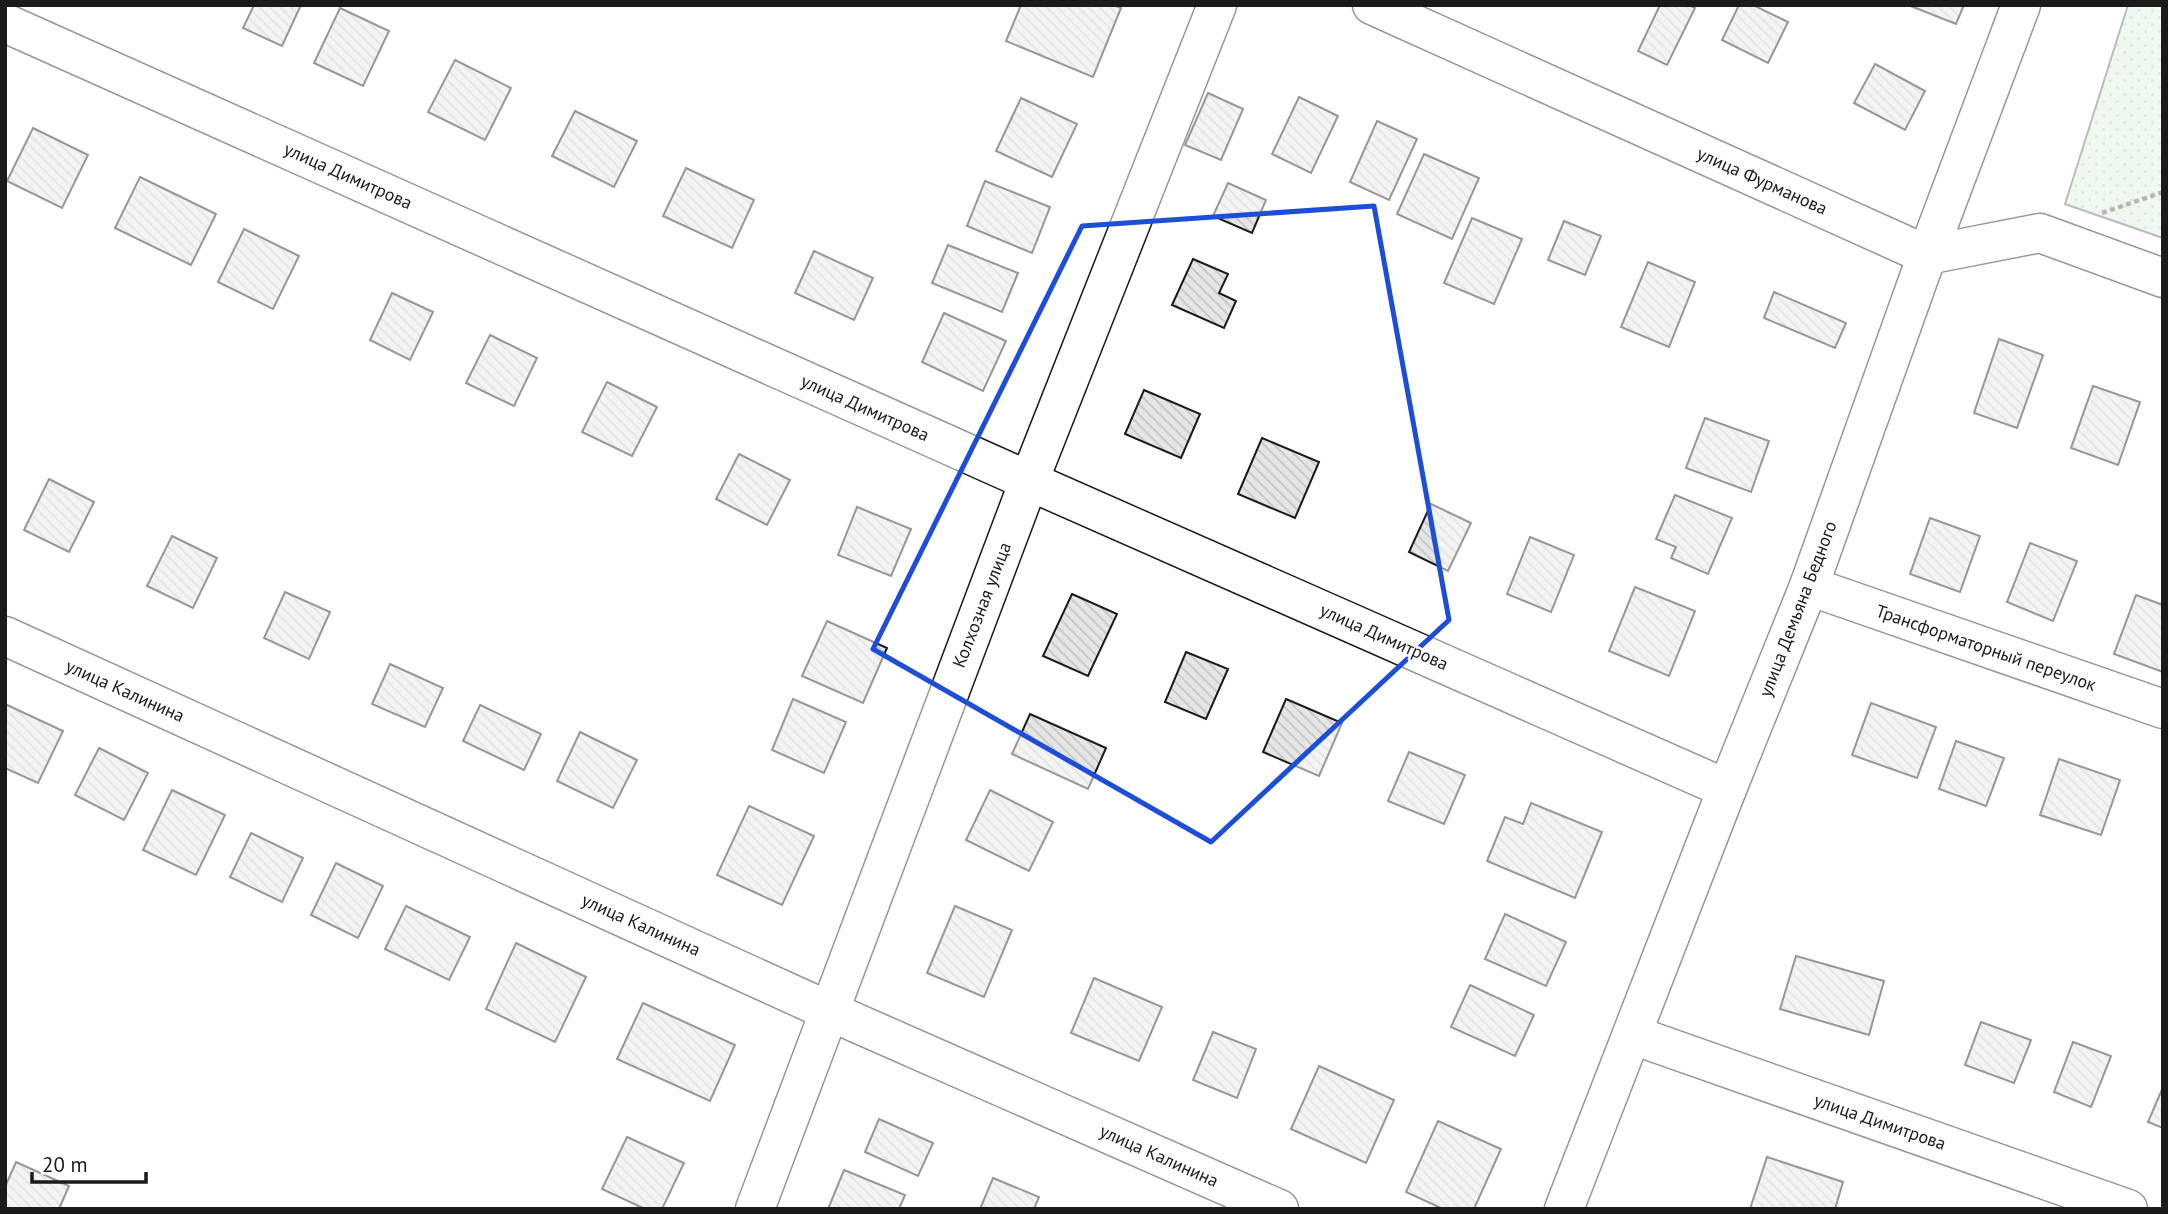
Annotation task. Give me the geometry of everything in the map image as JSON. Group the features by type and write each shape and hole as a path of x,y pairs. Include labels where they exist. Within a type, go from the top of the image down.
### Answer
{"street":[{"name":"Колхозная улица","path":"755,1209 1029,481 1217,5"},
{"name":"улица Фурманова","path":"1372,5 1927,255"},
{"name":"улица Демьяна Бедного","path":"1564,1209 1809,586 1927,255 2021,5"},
{"name":"улица Димитрова","path":"5,23 1029,481 1727,789"},
{"path":"1927,255 2040,233 2163,278"},
{"name":"Трансформаторный переулок","path":"1809,586 2163,709"},
{"name":"улица Калинина","path":"5,636 829,1011 1279,1209"},
{"name":"улица Димитрова","path":"1633,1035 2128,1209"}],"path":[{"path":"2098,215 2163,192"}],"highlighted area":[{"path":"1374,206 1449,620 1211,842 873,649 1082,226"}],"green space":[{"path":"2128,5 2163,5 2163,238 2065,204"}],"building":[{"path":"254,5 301,5 282,46 243,28"},
{"path":"1021,5 1113,5 1121,8 1093,77 1006,41"},
{"path":"1660,5 1689,5 1695,8 1667,65 1638,51"},
{"path":"1739,5 1753,5 1788,22 1768,63 1722,40"},
{"path":"1908,5 1964,5 1956,24"},
{"path":"340,8 389,31 363,86 314,63"},
{"path":"455,60 511,88 485,140 428,112"},
{"path":"1875,64 1925,91 1905,130 1854,103"},
{"path":"1208,93 1243,109 1221,160 1185,145"},
{"path":"1299,97 1338,116 1311,173 1272,154"},
{"path":"1021,98 1077,124 1052,177 996,151"},
{"path":"575,111 637,141 614,187 552,156"},
{"path":"1377,121 1417,139 1389,200 1350,182"},
{"path":"33,128 88,155 62,208 7,181"},
{"path":"1424,154 1479,178 1452,239 1397,214"},
{"path":"686,168 754,200 732,248 663,216"},
{"path":"140,177 216,214 191,265 115,228"},
{"path":"985,181 1050,207 1032,253 967,226"},
{"path":"1228,183 1266,200 1252,233 1213,216"},
{"path":"1472,218 1522,239 1494,304 1444,283"},
{"path":"1564,221 1601,236 1585,275 1548,260"},
{"path":"244,229 299,256 273,309 218,282"},
{"path":"948,245 1018,273 1002,312 932,283"},
{"path":"814,251 873,278 854,320 795,293"},
{"path":"1193,259 1228,274 1219,293 1236,301 1224,328 1172,305"},
{"path":"1648,262 1695,282 1669,347 1621,327"},
{"path":"1774,292 1846,323 1835,348 1764,318"},
{"path":"392,293 433,312 410,360 370,340"},
{"path":"944,313 1006,341 983,391 922,362"},
{"path":"490,335 537,358 514,406 466,383"},
{"path":"1999,339 2043,355 2017,428 1974,413"},
{"path":"607,382 657,407 632,456 582,432"},
{"path":"2093,386 2140,402 2118,465 2071,448"},
{"path":"1144,390 1200,414 1181,458 1125,434"},
{"path":"1705,418 1769,441 1751,492 1686,468"},
{"path":"1262,438 1319,462 1295,518 1238,494"},
{"path":"739,454 790,480 767,525 716,499"},
{"path":"49,479 94,502 69,552 24,530"},
{"path":"1675,495 1732,518 1708,574 1671,558 1676,547 1656,539"},
{"path":"1431,504 1471,523 1448,571 1409,552"},
{"path":"857,507 911,529 891,576 838,555"},
{"path":"1930,518 1980,536 1960,592 1910,574"},
{"path":"172,536 217,558 193,608 147,586"},
{"path":"1530,537 1574,555 1551,612 1507,594"},
{"path":"2030,543 2077,561 2053,621 2007,602"},
{"path":"1635,587 1695,611 1669,676 1609,651"},
{"path":"285,592 330,612 309,659 264,638"},
{"path":"1072,594 1117,614 1088,676 1043,656"},
{"path":"2136,595 2163,605 2163,672 2114,654"},
{"path":"827,621 887,648 863,703 802,676"},
{"path":"1186,652 1228,669 1206,719 1165,702"},
{"path":"390,664 443,688 425,727 372,704"},
{"path":"793,699 846,722 824,773 772,750"},
{"path":"1286,699 1342,723 1319,776 1263,752"},
{"path":"1871,703 1936,727 1917,778 1852,755"},
{"path":"5,704 63,731 38,783 5,768"},
{"path":"480,705 541,734 524,770 463,741"},
{"path":"1030,714 1106,748 1088,789 1012,754"},
{"path":"580,732 637,760 613,808 557,781"},
{"path":"1956,741 2004,758 1986,806 1939,789"},
{"path":"99,748 148,773 124,820 75,795"},
{"path":"1409,752 1465,775 1444,824 1388,801"},
{"path":"2059,759 2120,780 2101,835 2040,815"},
{"path":"172,790 225,815 196,875 143,850"},
{"path":"990,790 1053,822 1029,871 966,840"},
{"path":"1531,803 1602,832 1575,898 1487,861 1505,817 1523,824"},
{"path":"749,806 814,836 782,905 717,875"},
{"path":"251,833 303,858 282,902 230,877"},
{"path":"336,863 383,886 358,938 311,915"},
{"path":"406,906 470,937 449,980 385,949"},
{"path":"955,906 1012,930 984,997 927,973"},
{"path":"1505,914 1566,942 1546,986 1485,959"},
{"path":"516,943 586,977 555,1042 486,1009"},
{"path":"1796,956 1884,981 1869,1035 1780,1009"},
{"path":"1094,978 1162,1007 1139,1061 1071,1033"},
{"path":"1470,985 1534,1015 1515,1056 1451,1027"},
{"path":"643,1003 735,1045 710,1101 617,1059"},
{"path":"1981,1022 2031,1040 2014,1083 1965,1065"},
{"path":"1213,1032 1256,1049 1237,1098 1193,1080"},
{"path":"2073,1042 2111,1056 2091,1107 2054,1092"},
{"path":"1319,1066 1394,1100 1366,1163 1291,1129"},
{"path":"2163,1087 2163,1128 2148,1122"},
{"path":"879,1119 933,1143 918,1176 865,1152"},
{"path":"1438,1121 1501,1149 1474,1209 1443,1209 1406,1192"},
{"path":"627,1137 684,1163 662,1209 645,1209 602,1189"},
{"path":"1767,1157 1843,1182 1835,1209 1750,1209"},
{"path":"16,1162 69,1186 59,1209 5,1209 5,1187"},
{"path":"844,1170 905,1195 899,1209 828,1209"},
{"path":"993,1178 1039,1197 1034,1209 980,1209"}]}
